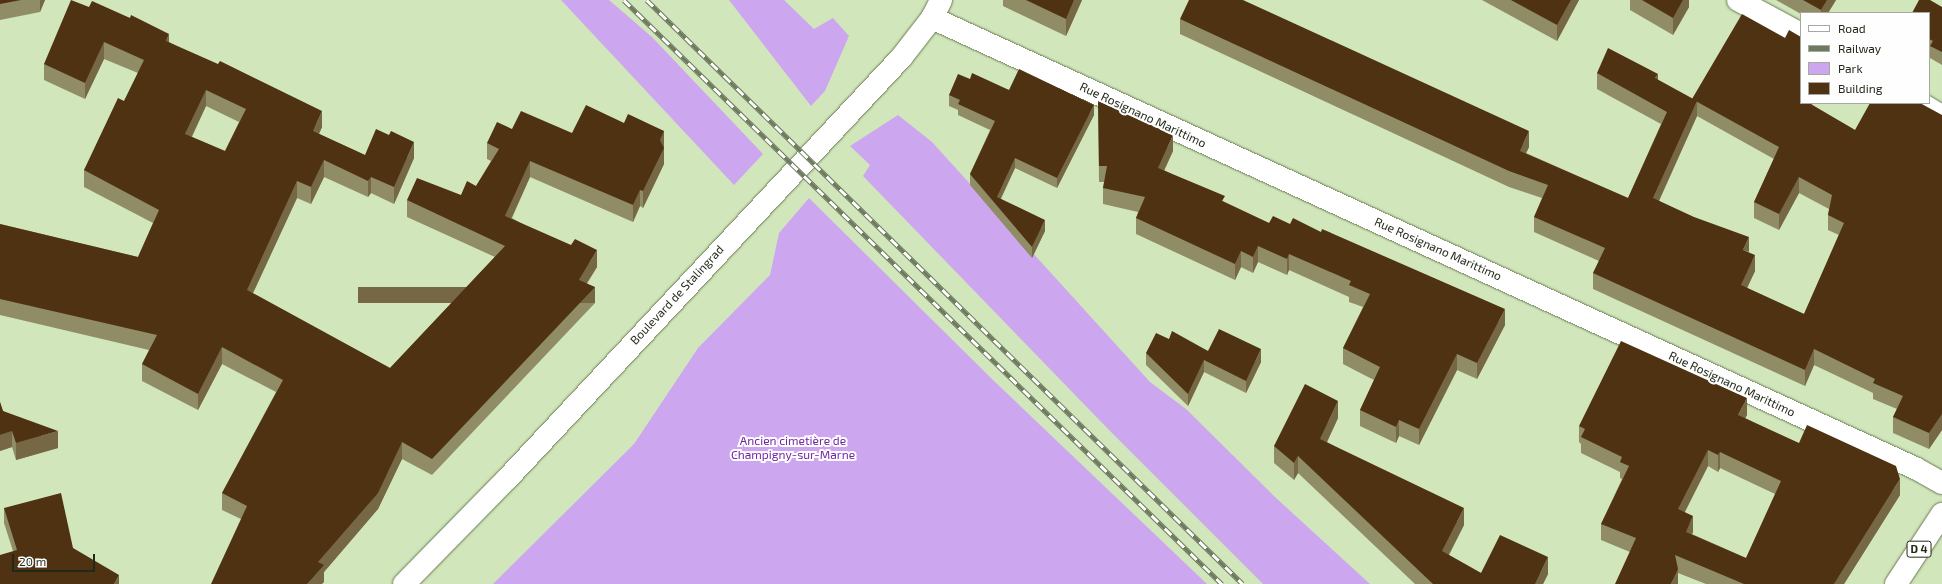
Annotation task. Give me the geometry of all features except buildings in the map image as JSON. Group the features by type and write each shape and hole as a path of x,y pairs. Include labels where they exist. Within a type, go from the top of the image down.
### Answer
{"street":[{"path":"1738,0 1800,33"},
{"name":"Rue Rosignano Marittimo","path":"937,9 1907,464 1942,483"},
{"name":"Boulevard de Stalingrad","path":"404,584 512,473 901,58 937,9"},
{"path":"1922,104 1942,116"},
{"name":"D 4","path":"1896,584 1942,514"}],"green space":[{"path":"561,0 609,0 652,37 763,154 734,185"},
{"path":"729,0 784,0 814,29 833,18 849,36 825,91 811,106"},
{"path":"898,115 932,142 1150,382 1186,409 1275,497 1370,584 1263,584 1108,429 863,176 870,165 850,146"},
{"name":"Ancien cimetière de Champigny-sur-Marne","path":"809,198 994,381 1207,584 493,584 634,444 698,348 770,275 779,233"}],"railway":[{"path":"624,0 1222,584"},
{"path":"647,0 1243,584"}]}
